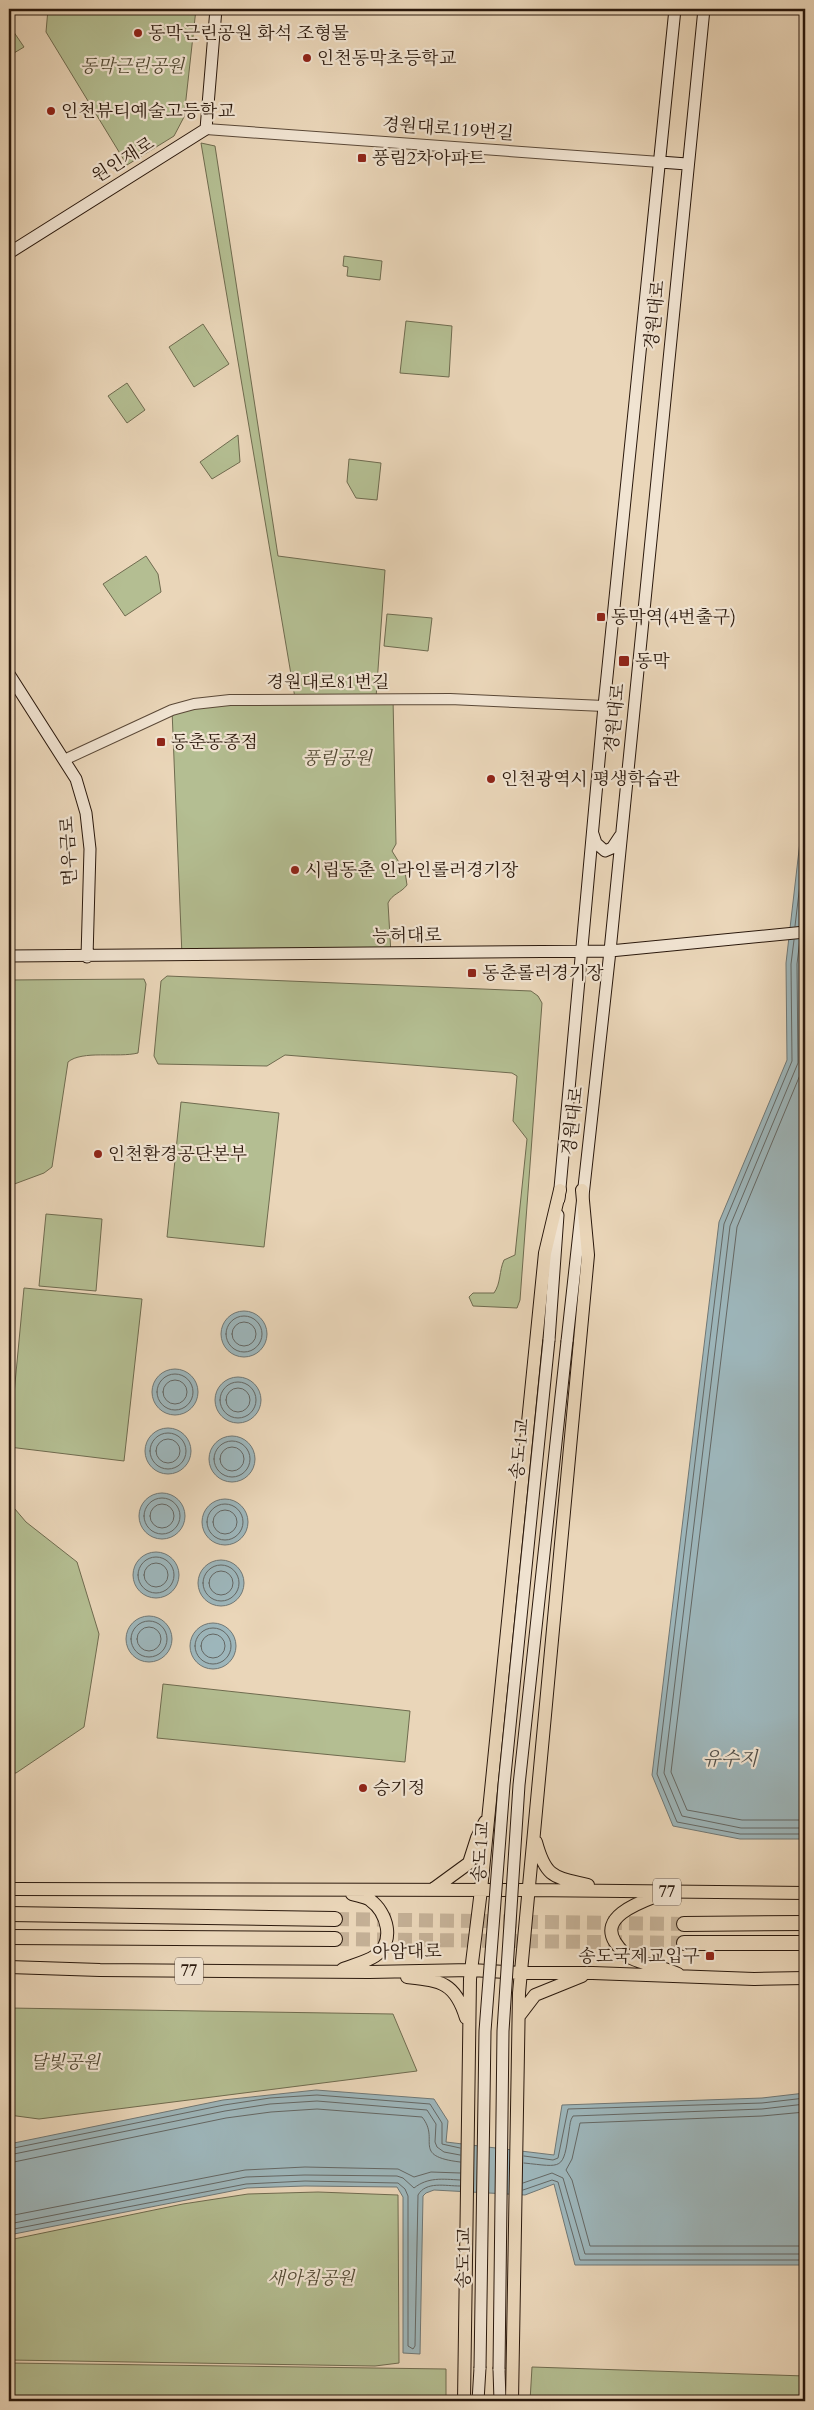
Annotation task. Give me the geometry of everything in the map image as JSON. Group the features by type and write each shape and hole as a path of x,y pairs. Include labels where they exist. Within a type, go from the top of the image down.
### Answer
{"highway":[{"path":"9,1914 335,1919"},
{"path":"684,1924 805,1923"},
{"path":"9,1937 335,1939"},
{"path":"684,1943 805,1943"}],"main road":[{"path":"206,129 216,9"},
{"name":"경원대로","path":"549,1340 560,1190 592,830 675,9"},
{"name":"경원대로","path":"567,1341 582,1190 610,952 687,164 704,9"},
{"name":"원인재로","path":"9,253 206,129"},
{"name":"경원대로119번길","path":"660,162 687,164"},
{"name":"먼우금로","path":"9,674 76,779 86,813 90,849 87,957"},
{"path":"592,830 596,843 605,851 612,848 622,832"},
{"name":"능허대로","path":"9,956 87,957 610,952 805,932"},
{"path":"464,2401 463,2367 471,1970 489,1816 545,1253 560,1190"},
{"path":"512,2401 521,1973 588,1255 582,1190"},
{"name":"송도1교","path":"478,2401 485,2031 504,1785 549,1340"},
{"name":"송도1교","path":"500,2401 504,2011 520,1785 567,1341"},
{"path":"432,1890 469,1863 477,1838 489,1816"},
{"path":"534,1833 540,1857 549,1873 558,1878 610,1891"},
{"name":"77","path":"9,1889 528,1890 805,1893"},
{"path":"336,1971 376,1956 385,1945 388,1929 384,1914 369,1899 337,1890"},
{"path":"666,1892 622,1911 615,1919 613,1939 630,1958 662,1967 683,1976"},
{"name":"아암대로","path":"9,1967 100,1970 369,1972 471,1970 754,1979 805,1978"},
{"path":"369,1972 438,1981 450,1988 456,1993 466,2017 469,2043"},
{"path":"519,2016 535,1995 593,1973"}],"street":[{"name":"경원대로119번길","path":"206,129 660,162"},
{"name":"경원대로81번길","path":"64,760 172,710 194,704 230,700 450,699 604,706"}],"green space":[{"name":"동막근린공원","path":"48,9 196,9 184,117 174,136 127,165 46,32"},
{"path":"9,25 24,47 9,56"},
{"name":"풍림공원","path":"201,143 215,146 278,556 385,570 376,698 393,698 396,844 392,851 405,872 407,885 388,903 391,954 182,956 172,710 295,698"},
{"path":"344,256 382,261 380,280 347,276 348,267 343,266"},
{"path":"406,321 452,326 449,377 400,373"},
{"path":"203,324 229,364 194,387 169,347"},
{"path":"127,383 145,410 127,423 108,396"},
{"path":"238,435 240,462 212,479 200,462"},
{"path":"349,459 381,463 377,500 356,498 347,482"},
{"path":"146,556 158,574 161,592 125,616 103,584"},
{"path":"387,614 432,618 428,651 384,646"},
{"path":"167,976 531,991 538,996 542,1003 520,1300 517,1308 473,1306 469,1297 473,1293 494,1293 498,1285 504,1260 515,1255 527,1139 513,1121 517,1076 512,1073 285,1055 267,1066 158,1064 154,1056 161,981"},
{"path":"144,979 146,984 138,1053 82,1056 68,1062 52,1167 44,1173 9,1186 9,980"},
{"path":"181,1102 279,1113 264,1247 167,1237"},
{"path":"46,1214 102,1219 96,1291 39,1286"},
{"path":"24,1288 142,1299 124,1461 9,1447"},
{"path":"9,1502 26,1522 77,1562 99,1634 84,1727 16,1773 9,1773"},
{"path":"163,1684 410,1711 405,1762 157,1738"},
{"name":"달빛공원","path":"9,2008 393,2014 417,2071 39,2119 9,2115"},
{"name":"새아침공원","path":"318,2192 398,2195 399,2363 375,2366 9,2360 9,2240 183,2204 248,2194"},
{"path":"9,2363 446,2369 446,2401 9,2401"},
{"path":"532,2367 805,2376 805,2401 530,2401"}],"water":[{"name":"유수지","path":"805,798 805,1839 740,1839 673,1826 652,1775 719,1222 787,1060 786,963"},
{"path":"239,1311 249,1311 263,1321 267,1334 263,1347 257,1353 249,1357 239,1357 225,1347 221,1339 221,1329 231,1315"},
{"path":"170,1369 180,1369 194,1379 198,1392 194,1405 188,1411 180,1415 170,1415 156,1405 152,1397 152,1387 162,1373"},
{"path":"233,1377 243,1377 257,1387 261,1400 257,1413 251,1419 243,1423 233,1423 219,1413 215,1405 215,1395 225,1381"},
{"path":"163,1428 173,1428 187,1438 191,1451 187,1464 181,1470 173,1474 163,1474 149,1464 145,1456 145,1446 155,1432"},
{"path":"227,1436 237,1436 251,1446 255,1459 251,1472 245,1478 237,1482 227,1482 213,1472 209,1464 209,1454 219,1440"},
{"path":"157,1493 167,1493 181,1503 185,1516 181,1529 175,1535 167,1539 157,1539 143,1529 139,1521 139,1511 149,1497"},
{"path":"220,1499 230,1499 244,1509 248,1522 244,1535 238,1541 230,1545 220,1545 206,1535 202,1527 202,1517 212,1503"},
{"path":"151,1552 161,1552 175,1562 179,1575 175,1588 169,1594 161,1598 151,1598 137,1588 133,1580 133,1570 143,1556"},
{"path":"216,1560 226,1560 240,1570 244,1583 240,1596 234,1602 226,1606 216,1606 202,1596 198,1588 198,1578 208,1564"},
{"path":"144,1616 154,1616 168,1626 172,1639 168,1652 162,1658 154,1662 144,1662 130,1652 126,1644 126,1634 136,1620"},
{"path":"208,1623 218,1623 232,1633 236,1646 232,1659 226,1665 218,1669 208,1669 194,1659 190,1651 190,1641 200,1627"},
{"path":"316,2090 434,2099 448,2121 446,2142 554,2155 562,2105 762,2098 805,2093 805,2265 575,2265 554,2184 525,2195 434,2190 423,2196 420,2354 403,2353 403,2197 397,2187 305,2186 247,2188 9,2235 9,2144 223,2100"}],"tunnel":[{"path":"335,1919 684,1924"},
{"path":"335,1939 684,1943"}],"place":[{"name":"동막근린공원 화석 조형물","path":"138,33"},
{"name":"인천동막초등학교","path":"307,58"},
{"name":"인천뷰티예술고등학교","path":"51,111"},
{"name":"풍림2차아파트","path":"362,158"},
{"name":"동막역(4번출구)","path":"601,617"},
{"name":"동막","path":"624,661"},
{"name":"동춘동종점","path":"161,742"},
{"name":"인천광역시 평생학습관","path":"491,779"},
{"name":"시립동춘 인라인롤러경기장","path":"295,870"},
{"name":"동춘롤러경기장","path":"472,973"},
{"name":"인천환경공단본부","path":"98,1154"},
{"name":"승기정","path":"363,1788"},
{"name":"송도국제교입구","path":"710,1956"}]}
